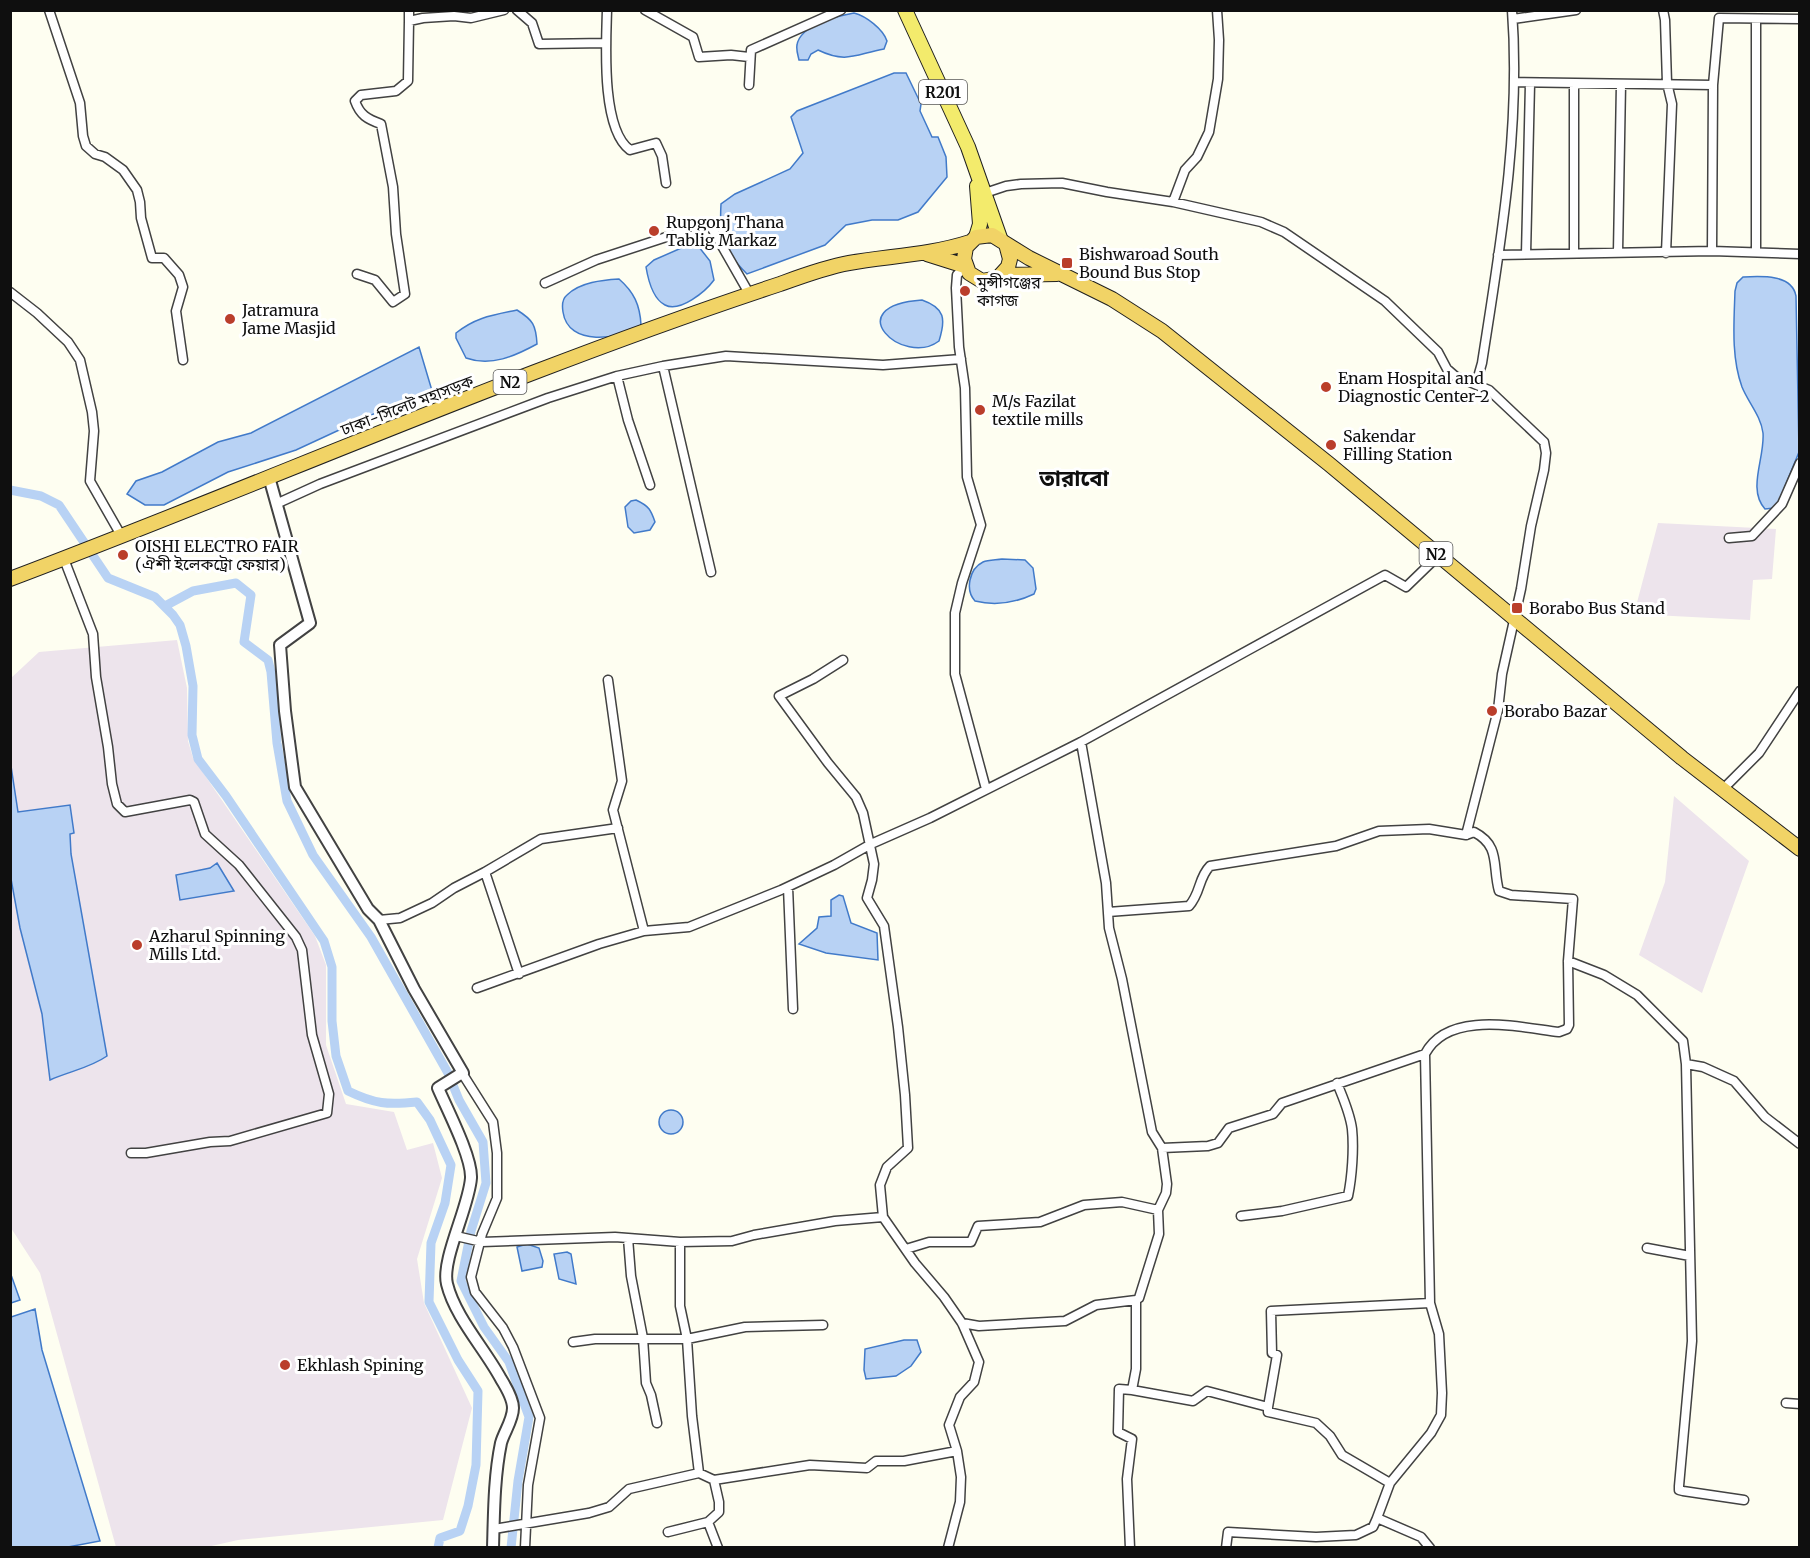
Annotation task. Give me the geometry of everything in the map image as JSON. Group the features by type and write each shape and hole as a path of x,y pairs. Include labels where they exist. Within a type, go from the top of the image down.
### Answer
{"highway":[{"name":"N2","path":"973,239 984,234 1003,241 1112,299 1162,330 1329,464 1578,673 1722,790 1800,849"},
{"name":"ঢাকা-সিলেট মহাসড়ক","path":"10,579 105,544 596,349 846,263 925,253 973,239"},
{"path":"965,266 964,253 973,239"},
{"path":"1002,275 1010,259 1003,241"},
{"name":"ঢাকা-সিলেট মহাসড়ক","path":"925,253 965,266"},
{"name":"N2","path":"965,266 975,278 990,281 1002,275 1062,274"}],"main road":[{"name":"R201","path":"905,10 968,147 981,194"},
{"path":"973,239 980,224 981,194"},
{"path":"981,194 1003,241"}],"street":[{"path":"49,10 80,103 86,146 95,154 105,156 123,170 137,190 141,218 152,258 164,258 179,275 183,287 177,311 177,324 183,360"},
{"path":"357,274 375,280 393,302 405,294 396,234 393,187 381,124 360,113 355,101 361,95 396,91 408,81 409,10"},
{"path":"409,21 454,16 471,18 504,10"},
{"path":"517,10 532,23 539,44 606,43"},
{"path":"607,10 607,94 621,144 630,150 656,143 662,156 666,183"},
{"path":"645,10 693,37 699,57 731,55 749,57"},
{"path":"749,85 750,50 840,10"},
{"path":"1173,202 1185,170 1197,157 1209,132 1218,80 1217,10"},
{"path":"1476,384 1482,363 1508,193 1514,82 1512,15 1576,10"},
{"path":"1663,10 1667,83 1672,104 1666,253"},
{"path":"1712,251 1713,85 1719,18 1800,19"},
{"path":"1756,20 1756,252"},
{"path":"1514,82 1713,85"},
{"path":"1526,254 1530,84"},
{"path":"1574,84 1574,253"},
{"path":"1618,252 1621,84"},
{"path":"981,194 1021,184 1062,183 1173,202 1261,222 1284,232 1384,301 1438,352 1447,369 1455,376 1489,390 1544,442 1546,453 1502,674 1498,710 1466,835"},
{"path":"545,284 596,260 700,226 710,225 750,295"},
{"path":"1498,255 1712,251 1800,254"},
{"path":"965,266 957,275 956,288 965,388 967,477 981,525 962,583 955,614 955,674 986,789"},
{"path":"10,292 68,342 80,360 93,422 90,481 122,537"},
{"path":"276,504 320,484 548,398 617,376 663,366 726,356 883,365 961,359"},
{"path":"663,366 711,572"},
{"path":"617,376 628,420 650,485"},
{"path":"1729,538 1752,536 1782,504 1800,463"},
{"path":"269,477 310,623 280,645 285,711 295,787 368,909 379,920 414,989 493,1122 497,1153 497,1198 482,1234 471,1277 475,1292 503,1328 513,1347 540,1418 528,1485 525,1548"},
{"path":"477,988 599,944 644,932 689,927 788,887 1081,742 1385,575 1406,587 1438,556"},
{"path":"68,558 93,634 96,678 117,804 125,812 190,800 194,802 205,834 238,866 296,937 302,950 312,1035 329,1094 327,1113 231,1141 131,1153"},
{"path":"843,660 813,679 779,696 856,797 863,813 871,844 874,864 867,898 885,926 898,1027 908,1148 887,1167 880,1185 883,1217 962,1323 979,1362 974,1382 960,1397 949,1425 957,1451 961,1478 960,1502 948,1548"},
{"path":"608,680 622,781 613,810 644,932"},
{"path":"1722,790 1759,753 1800,691"},
{"path":"1081,742 1106,883 1109,928 1122,979 1152,1132 1162,1148 1167,1184 1166,1193 1158,1210 1159,1234 1139,1298 1136,1300 1136,1369 1132,1390"},
{"path":"379,920 400,918 432,903 541,839 618,828"},
{"path":"1108,912 1189,906 1196,898 1203,873 1210,866 1336,846 1379,831 1429,829 1466,835 1474,832 1486,838 1494,851 1499,891 1511,895 1573,899 1568,961 1569,1025 1567,1029 1558,1032 1485,1023 1441,1034 1430,1043 1425,1054 1430,1302 1439,1334 1441,1415 1431,1433 1390,1483 1373,1527 1356,1534 1316,1537 1228,1532 1226,1548"},
{"path":"485,872 519,974"},
{"path":"788,887 792,1009"},
{"path":"1568,961 1604,975 1637,994 1683,1041 1686,1064 1692,1341 1679,1490 1744,1500"},
{"path":"1162,1148 1208,1146 1218,1143 1229,1128 1273,1114 1282,1102 1425,1054"},
{"path":"1686,1064 1703,1067 1734,1082 1765,1117 1800,1144"},
{"path":"463,1073 438,1088 467,1159 471,1176 446,1270 447,1284 458,1309 491,1360 507,1389 513,1408 501,1442 494,1509 494,1548"},
{"path":"1241,1216 1302,1207 1348,1196 1352,1129 1337,1083"},
{"path":"906,1249 929,1242 971,1242 978,1226 1040,1222 1084,1205 1122,1202 1158,1210"},
{"path":"456,1236 480,1242 583,1238 628,1238 680,1242 732,1241 753,1235 835,1221 883,1217"},
{"path":"628,1238 631,1276 643,1338 646,1383 657,1423"},
{"path":"680,1242 680,1306 687,1339 692,1416 699,1473"},
{"path":"1647,1248 1690,1256"},
{"path":"962,1323 979,1326 1065,1321 1096,1305 1136,1300"},
{"path":"1390,1483 1342,1455 1330,1436 1316,1423 1268,1412 1277,1355 1272,1353 1271,1311 1430,1302"},
{"path":"573,1342 595,1339 687,1339 745,1327 823,1325"},
{"path":"1130,1548 1127,1479 1132,1439 1118,1432 1119,1389 1193,1401 1207,1391 1268,1407"},
{"path":"1786,1403 1800,1404"},
{"path":"494,1529 589,1513 609,1507 629,1489 699,1473 714,1480 810,1466 867,1468 876,1461 904,1461 957,1451"},
{"path":"668,1532 708,1522 719,1512 714,1480"},
{"path":"1377,1518 1421,1537 1430,1548"},
{"path":"708,1522 718,1548"}],"shaded area":[{"path":"1658,523 1776,529 1772,579 1753,580 1750,620 1634,614"},
{"path":"177,640 187,688 188,741 193,758 315,936 326,965 326,1045 346,1104 394,1112 407,1150 433,1143 442,1178 417,1259 424,1303 472,1408 443,1520 238,1540 207,1547 116,1547 40,1273 11,1228 10,679 39,652"},
{"path":"1674,796 1749,861 1702,993 1639,955 1665,882"}],"water":[{"path":"854,13 869,20 882,32 887,41 884,49 844,57 818,50 811,54 808,60 799,60 797,45 805,32 838,16"},
{"path":"894,73 906,73 921,104 920,111 932,137 938,137 946,157 947,177 918,212 898,220 872,220 846,225 825,245 747,274 724,243 721,204 735,194 790,169 803,153 791,117 797,111"},
{"path":"695,242 710,261 714,280 699,295 685,304 671,307 665,305 654,294 646,267 654,260"},
{"path":"1743,277 1767,277 1782,280 1789,284 1796,296 1799,452 1774,508 1765,509 1757,492 1763,433 1760,421 1742,387 1736,364 1735,291 1737,283"},
{"path":"619,279 635,299 641,325 608,337 584,335 574,331 567,323 563,312 565,297 585,284"},
{"path":"922,300 930,303 942,315 943,326 939,341 924,347 909,347 895,341 885,333 881,323 884,313 897,305"},
{"path":"517,310 533,324 537,344 520,353 494,361 466,358 456,338 456,333 478,320"},
{"path":"419,347 433,394 378,412 296,450 228,472 164,505 145,505 127,494 136,481 162,472 218,442 251,433"},
{"path":"636,500 647,506 652,514 655,522 650,530 634,533 628,527 625,507 631,501"},
{"path":"1002,559 1025,560 1033,568 1036,589 1034,594 1005,603 975,601 969,586 974,570 983,562"},
{"path":"11,766 18,812 70,805 74,833 70,834 71,854 107,1056 50,1080 42,1014 20,928 11,879"},
{"path":"217,863 234,891 180,900 176,875 210,868"},
{"path":"839,895 843,896 851,923 877,933 878,960 826,953 799,944 817,928 819,917 831,916 831,900"},
{"path":"671,1110 676,1111 682,1117 682,1127 676,1133 671,1134 666,1133 660,1127 659,1122 660,1117 666,1111"},
{"path":"527,1244 539,1248 543,1261 542,1267 522,1271 517,1247"},
{"path":"567,1252 571,1254 576,1284 559,1279 554,1254"},
{"path":"10,1272 20,1300 11,1303 10,1303"},
{"path":"35,1309 42,1350 100,1541 68,1547 11,1547 11,1317"},
{"path":"904,1340 917,1340 921,1352 911,1366 896,1376 866,1379 865,1349"}],"waterway":[{"path":"10,490 41,496 59,505 108,578 155,597 180,625 193,686 192,735 198,759 226,796 324,941 332,967 332,1021 336,1056 348,1091 381,1103 417,1102 430,1120 451,1165 445,1203 431,1243 429,1302 458,1360 478,1391 476,1465 468,1506 460,1531 440,1538 438,1548"},
{"path":"165,606 193,591 236,583 251,595 244,642 268,660 277,743 287,801 313,855 371,937 448,1073 459,1100 483,1142 486,1183 471,1231 461,1281 484,1327 509,1362 529,1417 518,1481 511,1548"}],"place":[{"name":"Rupgonj Thana Tablig Markaz","path":"654,231"},
{"name":"Bishwaroad South Bound Bus Stop","path":"1067,263"},
{"name":"মুন্সীগঞ্জের কাগজ","path":"965,291"},
{"name":"Jatramura Jame Masjid","path":"230,319"},
{"name":"Enam Hospital and Diagnostic Center-2","path":"1326,387"},
{"name":"M/s Fazilat textile mills","path":"980,410"},
{"name":"Sakendar Filling Station","path":"1331,445"},
{"name":"OISHI ELECTRO FAIR (ঐশী ইলেকট্রো ফেয়ার)","path":"123,555"},
{"name":"Borabo Bus Stand","path":"1517,608"},
{"name":"Borabo Bazar","path":"1492,711"},
{"name":"Azharul Spinning Mills Ltd.","path":"137,945"},
{"name":"Ekhlash Spining","path":"285,1365"}],"district":[{"name":"তারাবো","path":"1074,478"}]}
